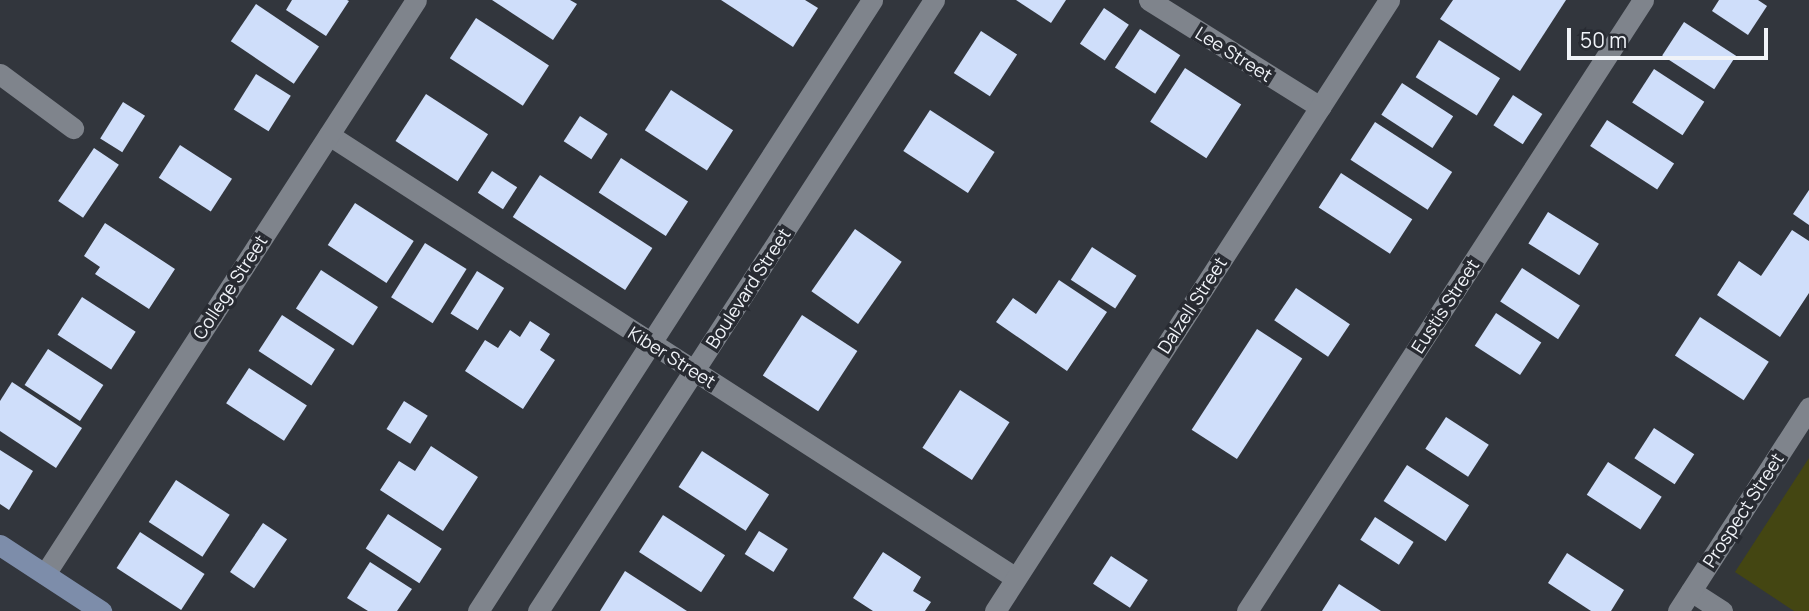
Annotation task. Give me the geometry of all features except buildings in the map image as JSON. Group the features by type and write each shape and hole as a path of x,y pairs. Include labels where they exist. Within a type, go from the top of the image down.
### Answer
{"street":[{"name":"College Street","path":"45,574 416,0"},
{"path":"478,611 872,0"},
{"name":"Boulevard Street","path":"538,611 934,0"},
{"name":"Lee Street","path":"1149,0 1320,107"},
{"name":"Dalzell Street","path":"995,611 1390,0"},
{"name":"Eustis Street","path":"1247,611 1643,0"},
{"path":"0,74 73,128"},
{"name":"Kiber Street","path":"329,135 1016,578"},
{"name":"Prospect Street","path":"1678,611 1809,408"},
{"path":"0,545 101,611"},
{"path":"1691,591 1722,611"}],"shaded area":[{"path":"1809,458 1809,611 1794,611 1735,572"}]}
